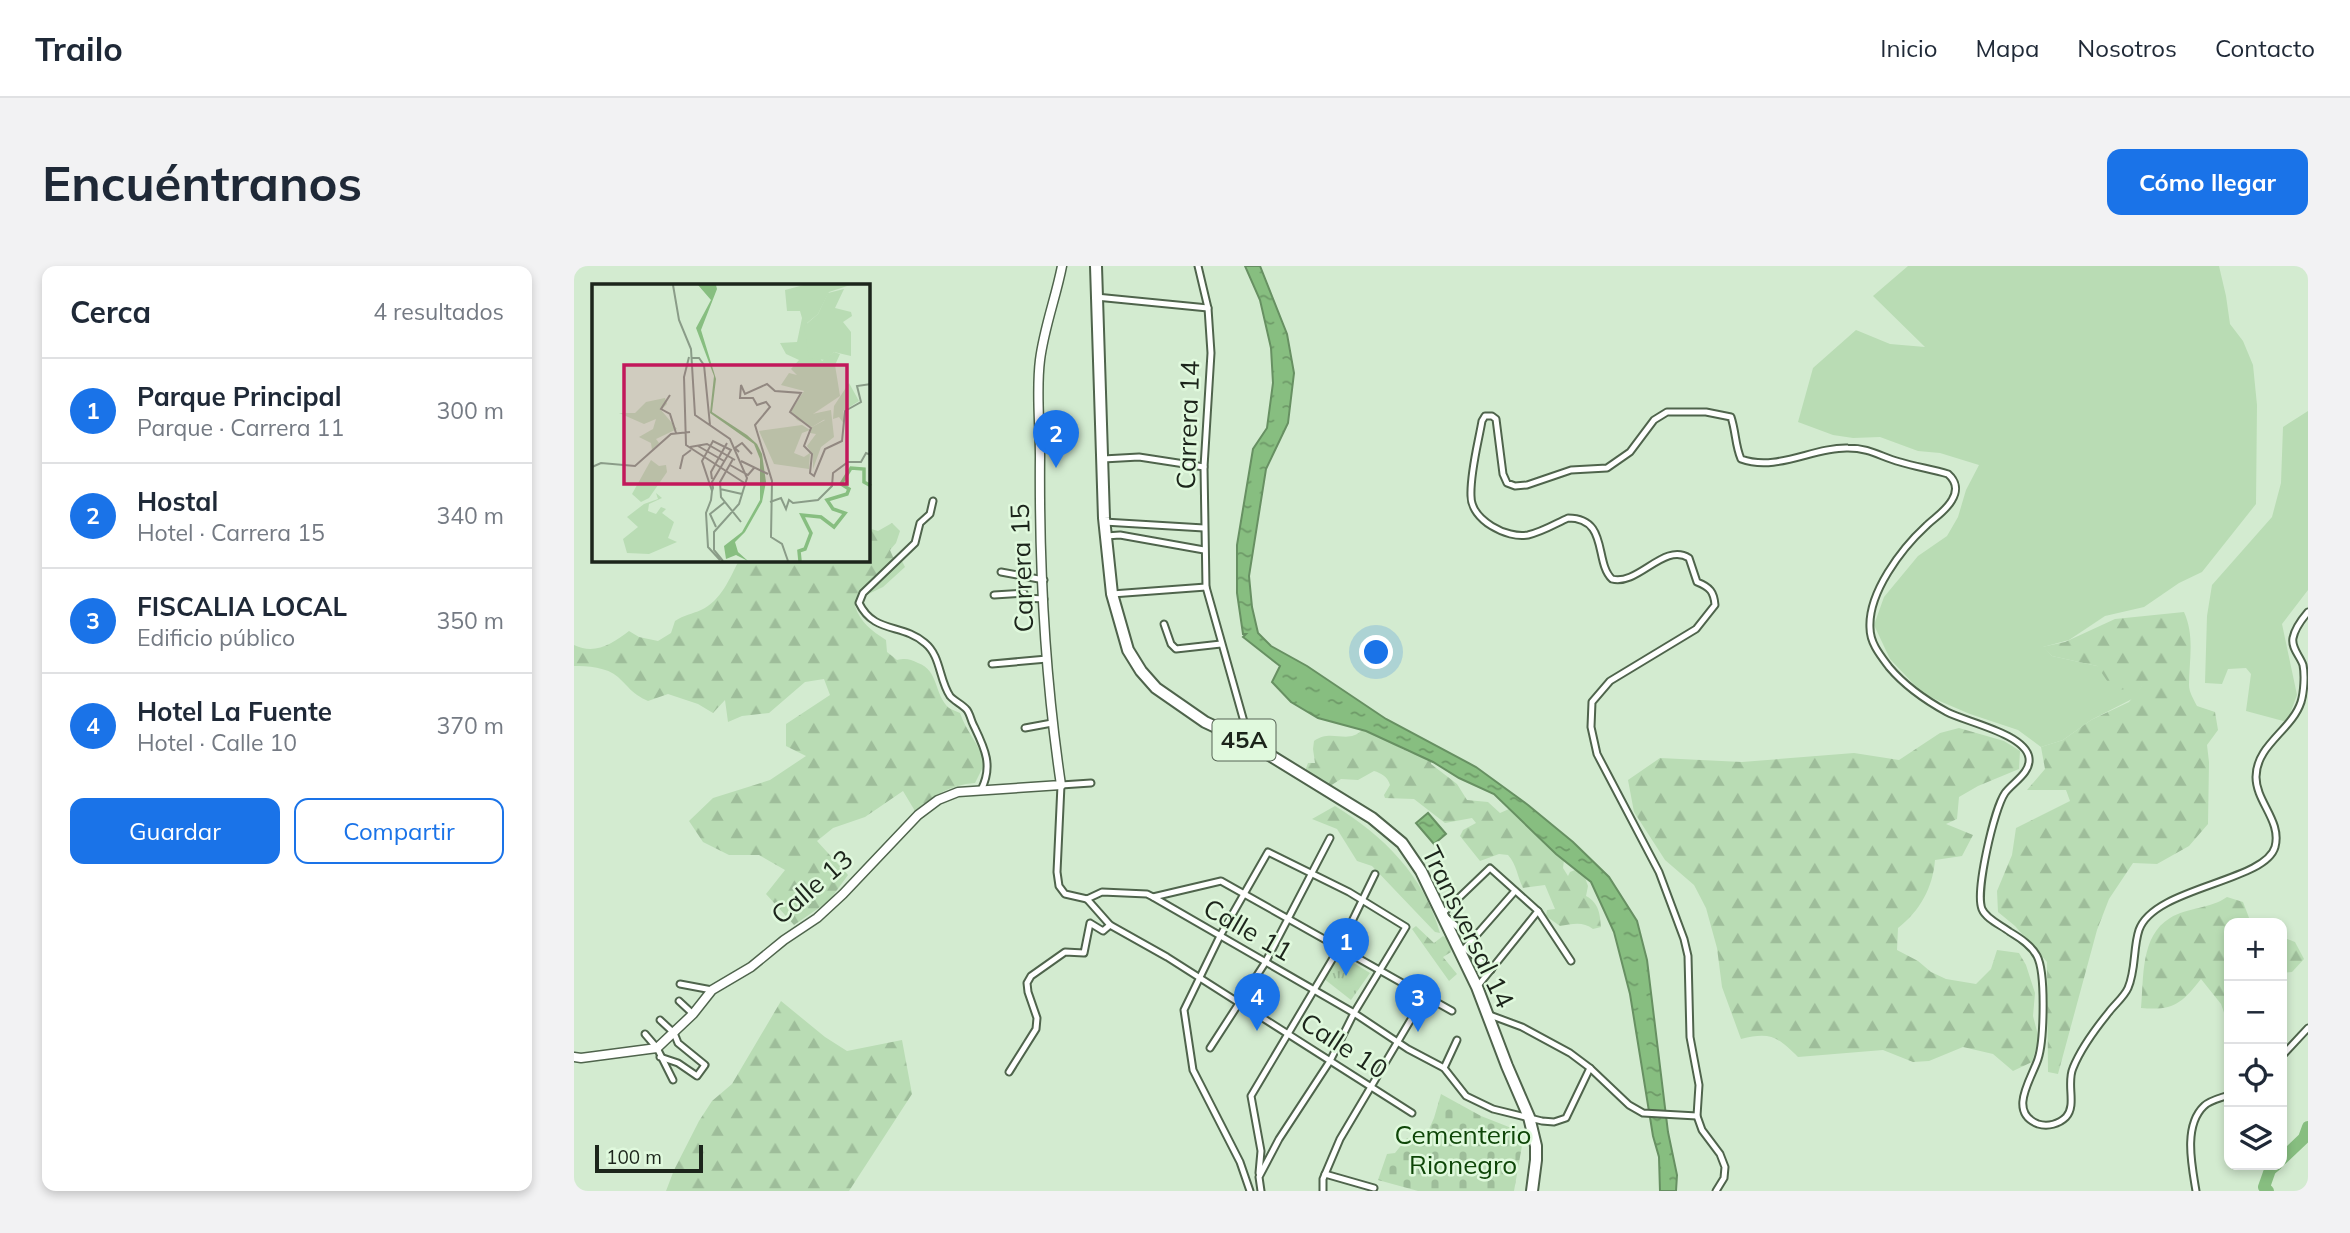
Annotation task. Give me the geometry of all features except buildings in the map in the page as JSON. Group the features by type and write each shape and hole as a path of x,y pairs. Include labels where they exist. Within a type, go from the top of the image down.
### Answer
{"highway":[{"name":"Transversal 14","path":"1096,266 1104,522 1112,594 1128,650 1156,688 1205,722 1250,743 1372,818 1402,843 1421,871 1477,986 1529,1117 1536,1160 1532,1191"}],"street":[{"name":"Carrera 15","path":"1061,785 1047,659 1040,485 1040,360 1062,266"},
{"name":"Carrera 14","path":"1198,266 1208,308 1211,353 1204,467 1206,587 1250,743"},
{"path":"1096,297 1208,308"},
{"path":"1716,1191 1724,1178 1725,1167 1720,1154 1702,1130 1697,1116 1699,1085 1690,1037 1688,956 1684,939 1659,872 1597,754 1591,727 1592,702 1610,681 1696,629 1715,605 1714,594 1697,582 1689,558 1680,554 1665,558 1626,580 1612,579 1604,567 1600,543 1594,532 1586,522 1575,518 1568,518 1525,536 1512,535 1481,518 1470,498 1485,416 1496,419 1503,474 1507,483 1515,486 1527,485 1571,470 1607,468 1630,452 1654,420 1667,412 1706,412 1731,417 1737,432 1736,447 1741,459 1753,463 1791,459 1835,449 1870,449 1895,461 1948,474 1954,479 1956,488 1953,499 1923,528 1881,584 1871,609 1870,629 1873,643 1884,660 1922,697 1950,713 2002,733 2023,746 2029,757 2027,768 2004,794 1979,892 1985,915 2026,942 2039,958 2043,988 2043,1035 2038,1060 2024,1089 2023,1104 2026,1114 2037,1123 2052,1125 2070,1113 2072,1104 2068,1085 2074,1065 2102,1021 2128,988 2138,932 2143,922 2154,910 2240,874 2267,859 2272,853 2276,831 2260,798 2256,774 2261,757 2271,741 2294,716 2302,700 2304,668 2293,644 2293,637 2308,612"},
{"path":"1101,459 1139,457 1204,467"},
{"path":"933,501 930,514 920,523 915,543 863,593 859,603 865,616 878,624 911,634 930,648 948,692 967,710 985,746 988,772 981,790"},
{"path":"1104,522 1204,528"},
{"path":"1106,536 1120,535 1204,550"},
{"path":"1001,572 1044,580"},
{"path":"1112,594 1206,587"},
{"path":"994,595 1024,593 1026,598 1044,598"},
{"path":"1164,624 1171,644 1176,649 1221,644"},
{"path":"992,664 1047,659"},
{"path":"1025,728 1052,723"},
{"name":"Calle 13","path":"659,1052 712,989 751,967 817,918 918,815 939,800 958,792 1091,782"},
{"path":"1061,785 1059,886 1065,894 1087,900 1102,892 1147,894 1153,897 1220,881 1426,994 1452,1011"},
{"path":"1210,1048 1265,963 1331,838"},
{"path":"1250,1191 1240,1162 1193,1070 1184,1014 1220,936 1268,852 1362,899 1406,927 1354,1013 1330,1061 1279,1139 1259,1177"},
{"path":"1473,940 1442,914 1490,868 1538,911 1571,961"},
{"path":"1261,1191 1261,1151 1251,1096 1315,991 1375,874"},
{"path":"1491,970 1465,948 1515,891"},
{"name":"Calle 11","path":"1153,897 1444,1068 1466,1096 1493,1109 1542,1121 1554,1122 1566,1118 1590,1068"},
{"name":"Calle 10","path":"1087,900 1110,925 1148,945 1288,1032 1412,1113"},
{"path":"1477,986 1538,911"},
{"path":"1009,1072 1036,1029 1037,1018 1027,983 1031,976 1065,952 1084,953 1090,923 1103,931 1110,925"},
{"path":"680,984 712,989"},
{"path":"1323,1191 1325,1174 1340,1139 1426,994"},
{"path":"679,1001 693,1014"},
{"path":"1487,1014 1531,1032 1570,1053 1629,1105 1643,1113 1697,1116"},
{"path":"574,1057 659,1052 698,1076 705,1065 678,1042 674,1033 660,1020"},
{"path":"2287,1050 2308,1027"},
{"path":"645,1034 659,1052 673,1080"},
{"path":"1444,1068 1457,1040"},
{"path":"2196,1191 2191,1134 2198,1113 2206,1104 2224,1098"},
{"path":"1325,1174 1374,1188"}],"green space":[{"path":"1908,266 2219,266 2230,324 2243,341 2253,365 2257,405 2256,504 2202,572 2179,583 2144,607 2105,616 2069,640 2043,647 2052,656 2097,666 2143,685 2134,698 2091,720 2063,740 2041,747 2018,730 1923,694 1890,659 1874,625 1884,597 1918,556 1947,536 1958,517 1966,490 1979,465 1940,453 1918,451 1880,437 1853,438 1833,435 1798,422 1813,368 1856,330 1890,344 1925,347 1873,296"},
{"path":"2308,411 2308,590 2282,624 2297,695 2287,722 2246,711 2251,674 2246,668 2228,669 2222,684 2205,683 2207,616 2212,585 2272,517 2281,483 2283,427"},
{"path":"892,523 900,531 890,550 893,557 902,561 905,567 883,587 860,598 855,606 857,612 867,626 886,640 887,652 897,660 913,661 930,671 944,703 960,713 985,763 975,783 943,792 915,811 903,791 865,817 833,828 817,841 848,875 829,901 794,925 766,894 785,870 759,855 729,855 703,842 689,821 713,798 770,780 806,756 786,746 786,724 830,695 824,679 805,682 769,713 742,716 728,722 725,700 713,713 698,704 668,694 648,701 608,671 574,666 574,645 589,649 603,647 629,631 639,637 658,641 671,633 675,621 714,601 738,562 870,562 870,529 878,531"},
{"path":"2184,612 2190,639 2190,690 2197,706 2215,712 2218,730 2207,745 2208,824 2189,846 2157,864 2133,863 2109,899 2097,930 2058,1074 2048,1072 2047,962 2015,926 1998,912 1997,891 2012,855 2016,828 2070,801 2066,790 2027,790 2045,769 2041,747 2063,740 2091,720 2129,702 2142,686 2114,691 2097,666 2052,656 2042,647 2065,642 2115,619"},
{"path":"1959,728 2004,741 2020,751 2019,769 1959,797 1957,819 1946,824 1973,835 1962,856 1935,860 1924,898 1913,914 1898,928 1897,950 1946,979 1976,984 1991,969 1997,950 2019,953 2035,993 2033,1016 2039,1039 2032,1062 2013,1071 1993,1054 1963,1047 1929,1061 1913,1062 1883,1050 1798,1057 1778,1040 1766,1036 1741,1039 1722,987 1717,948 1706,908 1694,885 1665,860 1634,812 1628,780 1660,758 1742,762 1854,753 1899,760 1940,733"},
{"path":"1362,730 1376,733 1407,752 1414,754 1419,749 1431,757 1431,764 1457,784 1467,800 1488,802 1500,813 1518,809 1564,860 1563,868 1568,876 1575,870 1583,872 1588,886 1586,896 1596,905 1601,927 1593,929 1577,924 1560,926 1546,916 1547,910 1555,909 1545,885 1523,888 1508,855 1499,854 1480,861 1460,836 1463,830 1476,823 1472,818 1445,823 1414,799 1385,798 1389,782 1374,771 1358,780 1341,779 1330,786 1324,780 1304,774 1308,763 1315,763 1314,741 1327,736 1351,736"},
{"path":"1335,806 1370,830 1400,859 1424,893 1440,933 1435,932 1372,866 1357,861 1337,829 1312,819"},
{"path":"2227,897 2243,902 2249,918 2224,918 2224,1013 2221,1004 2201,979 2176,1004 2162,1008 2141,1008 2145,958 2153,935 2160,926 2177,914"},
{"path":"1416,926 1434,943 1443,936 1451,941 1451,952 1443,957 1457,974 1449,981 1412,929"},
{"path":"2287,939 2295,942 2304,959 2292,972 2287,972"},
{"path":"1336,952 1370,973 1351,1000 1323,978"},
{"path":"781,1001 825,1037 847,1051 902,1040 912,1094 849,1191 666,1191 699,1121 712,1101 732,1084"},
{"name":"Cementerio Rionegro","path":"1441,1094 1481,1116 1519,1131 1523,1140 1514,1191 1418,1191 1378,1180 1387,1154 1395,1153 1407,1138 1425,1138"}],"water":[{"path":"1245,266 1260,266 1287,334 1294,373 1288,423 1266,469 1249,576 1258,633 1271,646 1307,666 1386,719 1476,767 1573,842 1609,877 1637,921 1647,960 1668,1132 1677,1175 1676,1191 1660,1191 1659,1157 1653,1136 1630,994 1614,932 1591,882 1556,854 1494,794 1366,731 1318,718 1291,702 1272,682 1280,666 1243,637 1246,634 1243,634 1237,593 1237,545 1253,449 1267,428 1273,383 1271,348 1260,300"},
{"path":"1428,813 1446,834 1434,844 1416,823"}],"waterway":[{"path":"2287,1154 2304,1138 2308,1127"},
{"path":"2268,1191 2264,1187 2270,1170"}],"place":[{"name":"Hostal","path":"1056,468"},
{"name":"Parque Principal","path":"1346,976"},
{"name":"Hotel La Fuente","path":"1257,1031"},
{"name":"FISCALIA LOCAL","path":"1418,1032"}]}
